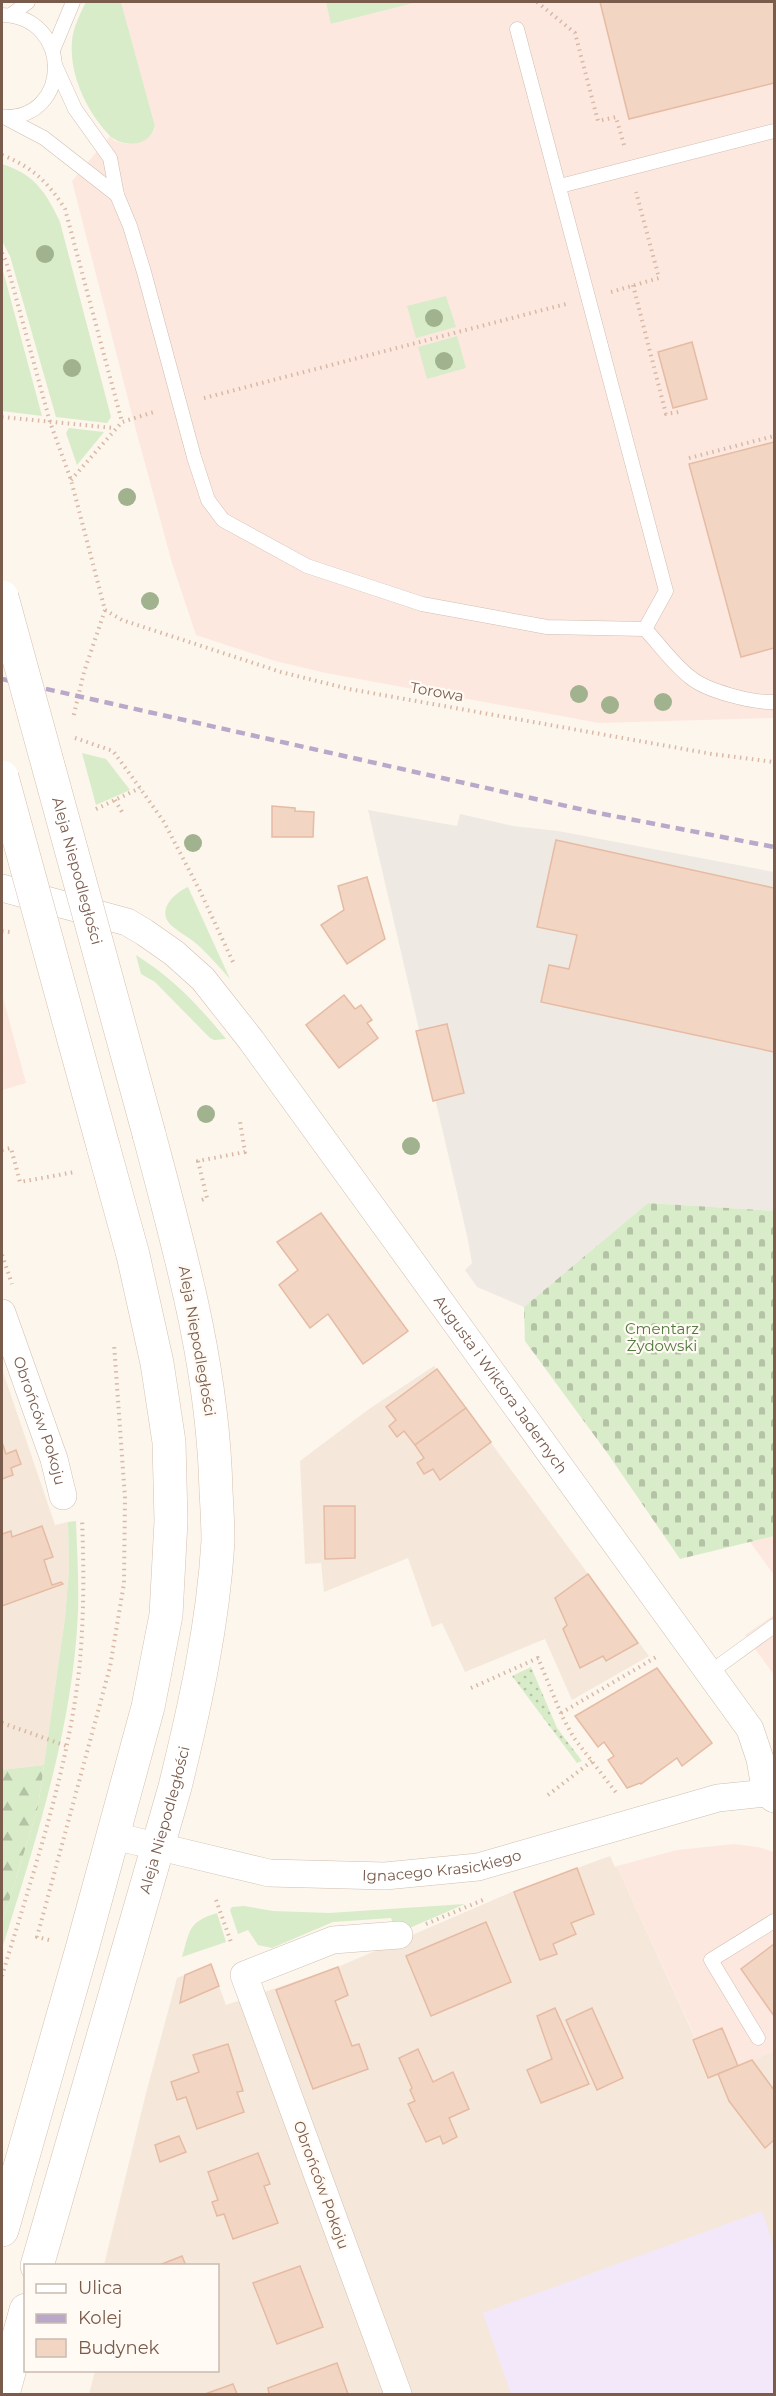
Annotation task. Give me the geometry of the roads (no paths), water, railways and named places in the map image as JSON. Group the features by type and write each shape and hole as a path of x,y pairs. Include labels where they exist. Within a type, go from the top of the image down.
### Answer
{"street":[{"name":"Aleja Niepodległości","path":"2,597 192,1296 207,1377 215,1453 218,1540 210,1625 195,1708 158,1848 37,2264"},
{"path":"2,777 133,1255 157,1363 169,1442 171,1521 166,1615 148,1707 114,1836 2,2230"},
{"name":"Augusta i Wiktora Jadernych","path":"2,888 127,922 174,954 203,979 251,1040 750,1729 770,1796"},
{"name":"Obrońców Pokoju","path":"2,1313 54,1459 72,1502"},
{"name":"Ignacego Krasickiego","path":"114,1836 269,1873 385,1876 478,1867 718,1798 770,1796"},
{"name":"Obrońców Pokoju","path":"398,2394 244,1975 333,1940 399,1935"},
{"path":"3,2394 24,2317"}],"lane":[{"path":"6,15 28,2"},
{"path":"53,50 73,2"},
{"path":"3,117 21,117 41,104 53,81 55,64 53,50 39,29 28,21 6,15"},
{"path":"517,29 666,591 645,629"},
{"path":"55,64 75,109 110,158 117,195 141,263 194,457 208,500 223,520 307,566 422,604 547,627 645,629 691,679 717,690 761,702 774,702"},
{"path":"3,117 44,138 117,195"},
{"path":"560,186 774,131"},
{"path":"709,1673 774,1626"},
{"path":"758,2038 711,1960 774,1921"}],"railway":[{"path":"2,679 593,812 774,847"}],"park label":[{"name":"Cmentarz Żydowski","path":"662,1338"}]}
